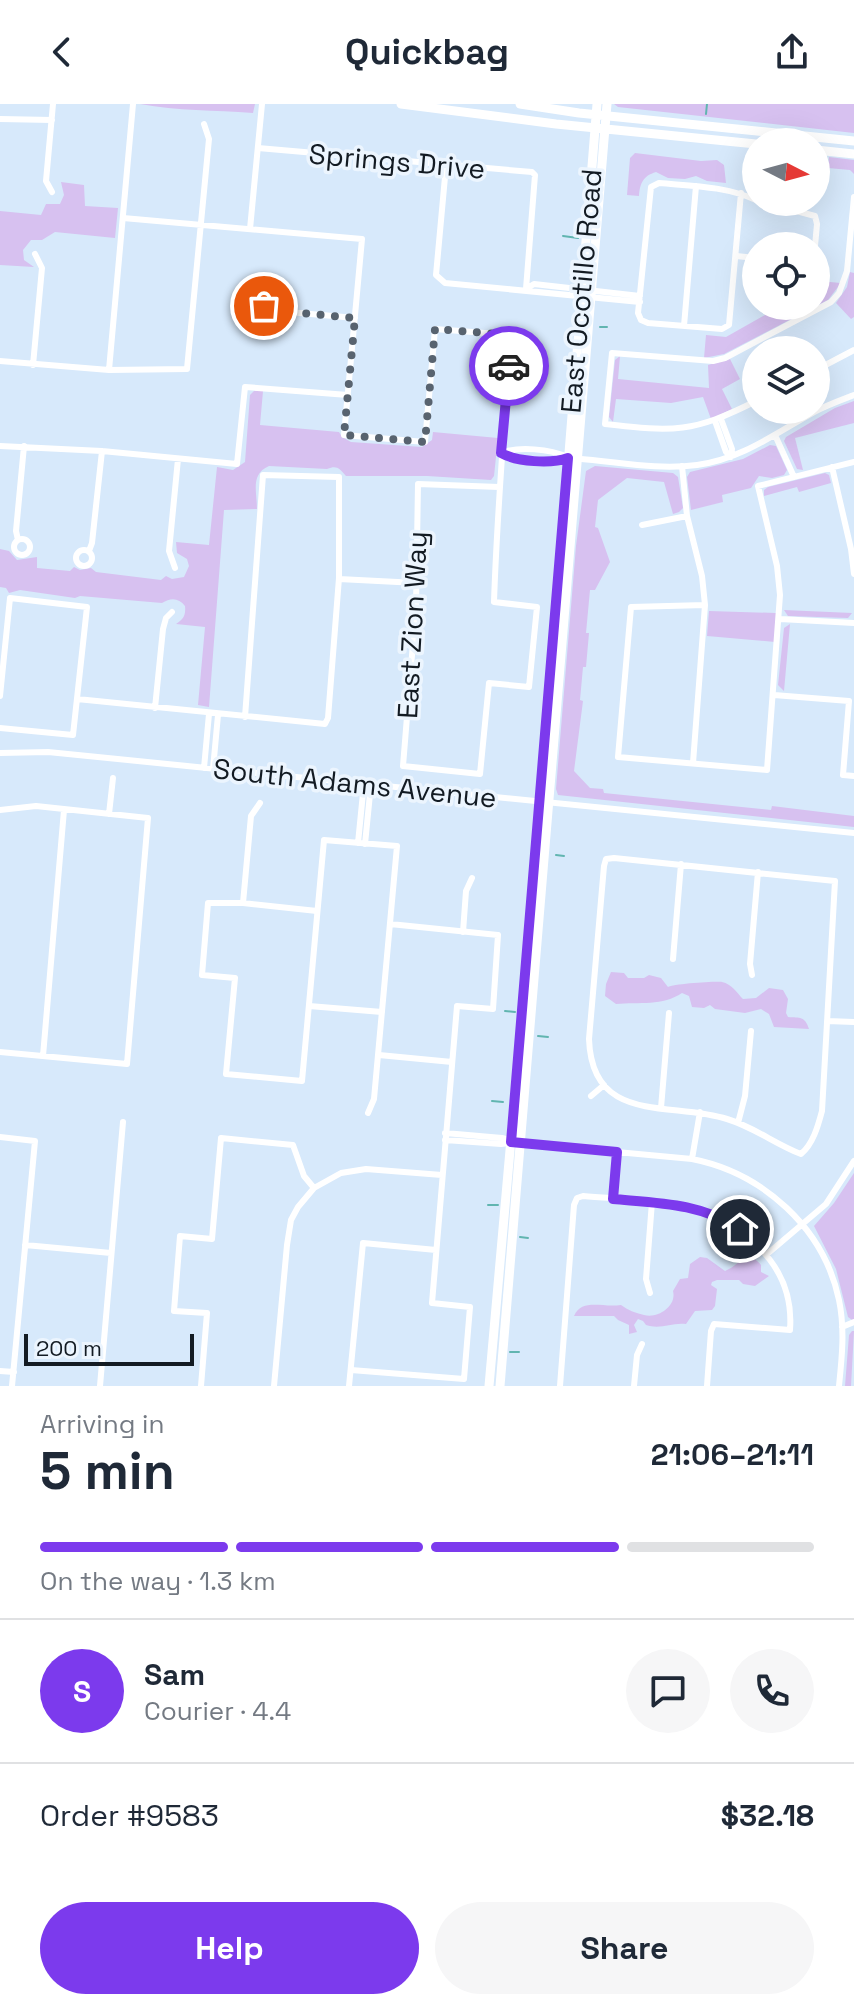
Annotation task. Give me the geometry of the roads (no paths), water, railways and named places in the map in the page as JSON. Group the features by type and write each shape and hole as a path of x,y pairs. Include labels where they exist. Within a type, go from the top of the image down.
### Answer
{"main road":[{"path":"401,104 742,143"},
{"path":"520,104 742,133"},
{"name":"East Ocotillo Road","path":"500,1386 516,1143 579,458 600,112 607,104"},
{"path":"830,140 854,141"},
{"path":"830,151 854,154"},
{"name":"East Ocotillo Road","path":"546,802 568,458 587,294"},
{"name":"East Ocotillo Road","path":"489,1386 516,1143"}],"street":[{"path":"52,192 46,181 53,104"},
{"path":"109,370 133,104"},
{"path":"250,229 262,104"},
{"path":"0,119 52,120"},
{"path":"0,361 109,370 187,369 209,139 204,124"},
{"name":"Springs Drive","path":"258,148 532,172 535,175 526,289"},
{"path":"446,166 436,275 439,280 553,294 640,299"},
{"path":"659,183 696,186 741,193 729,325 722,329 644,322 639,317 651,187 659,183"},
{"path":"684,326 696,186"},
{"path":"742,408 718,420 679,429 605,424 612,353 713,361 725,358 831,302 844,282 854,197"},
{"path":"123,218 362,239 344,435 425,442 435,329 511,335 499,487"},
{"path":"33,365 42,268 35,254"},
{"path":"736,256 742,257"},
{"path":"526,289 534,284 587,294"},
{"path":"553,286 553,294"},
{"path":"264,306 278,311 355,318"},
{"path":"830,363 854,350"},
{"path":"508,372 528,374"},
{"path":"0,446 102,451 237,464 245,387 348,395"},
{"path":"501,453 509,457 559,461 579,458 682,466 731,457 816,411 854,395"},
{"path":"718,420 726,452 731,457"},
{"path":"775,435 794,477"},
{"path":"18,540 16,531 24,446"},
{"path":"89,551 102,451"},
{"path":"175,568 169,551 178,459"},
{"path":"705,605 631,607 618,757 767,770 780,619 777,566 758,486 854,462"},
{"path":"682,466 687,516 702,576 705,605 693,763"},
{"path":"832,467 852,549 854,574"},
{"path":"77,699 218,715 325,724 328,718 339,579 339,477 263,475 245,717"},
{"name":"East Zion Way","path":"418,484 499,487 494,602 537,607 529,687 489,683 480,774 403,766 417,583 418,484"},
{"path":"642,525 687,516"},
{"path":"339,579 417,583"},
{"path":"0,694 10,598 87,607 73,735 0,728"},
{"path":"155,708 163,629 166,618 172,612"},
{"path":"780,619 854,623"},
{"path":"774,695 849,701 843,775 854,776"},
{"path":"204,768 209,714"},
{"path":"213,769 218,715"},
{"name":"South Adams Avenue","path":"0,753 38,751 854,833"},
{"path":"109,814 113,778"},
{"path":"362,843 370,794 368,784"},
{"path":"243,903 251,816 260,803"},
{"path":"0,810 36,806 148,818 127,1064 0,1052"},
{"path":"43,1056 64,810"},
{"path":"317,911 243,903 208,903 202,975 235,978 226,1074 302,1081 324,840 397,846 379,1055 374,1099 368,1113"},
{"path":"606,859 681,864 835,881 822,1111 813,1136 801,1154 738,1123 700,1112 633,1105 613,1094 592,1065 589,1039 606,859"},
{"path":"673,959 681,864"},
{"path":"752,975 758,872"},
{"path":"463,932 466,891 472,878"},
{"path":"351,1370 464,1379 470,1307 432,1303 436,1250 457,1006 493,1009 498,935 390,924"},
{"path":"309,1006 382,1012"},
{"path":"661,1108 669,1013"},
{"path":"827,1021 854,1022"},
{"path":"738,1123 745,1096 751,1031"},
{"path":"379,1055 452,1062"},
{"path":"591,1096 604,1085"},
{"path":"692,1159 700,1112"},
{"path":"100,1386 123,1122"},
{"path":"0,1137 35,1141 12,1386"},
{"path":"445,1137 692,1159 718,1165 754,1182 777,1198 803,1225 822,1253 833,1277 842,1327 839,1386"},
{"path":"201,1386 207,1313 174,1311 180,1236 212,1239 221,1138 293,1145 304,1176 314,1188"},
{"path":"613,1199 617,1152"},
{"path":"766,1255 833,1195 854,1161"},
{"path":"274,1386 287,1245 291,1220 298,1207 314,1188 341,1173 366,1169 442,1175"},
{"path":"560,1386 577,1198 688,1206 716,1215 740,1229 766,1255 790,1301 790,1330 714,1324 707,1386"},
{"path":"650,1293 646,1279 652,1202"},
{"path":"349,1386 363,1243 436,1250"},
{"path":"25,1245 111,1253"},
{"path":"842,1327 854,1322"},
{"path":"842,1327 854,1329"},
{"path":"634,1386 637,1355 642,1344"},
{"path":"0,1371 14,1372"},
{"path":"430,1386 431,1377"}],"waterway":[{"path":"706,114 707,104"},
{"path":"563,236 578,238"},
{"path":"600,327 607,327"},
{"path":"556,855 564,856"},
{"path":"505,1011 515,1012"},
{"path":"538,1036 548,1037"},
{"path":"492,1101 503,1102"},
{"path":"488,1205 498,1205"},
{"path":"520,1237 528,1238"},
{"path":"510,1352 519,1352"}]}
